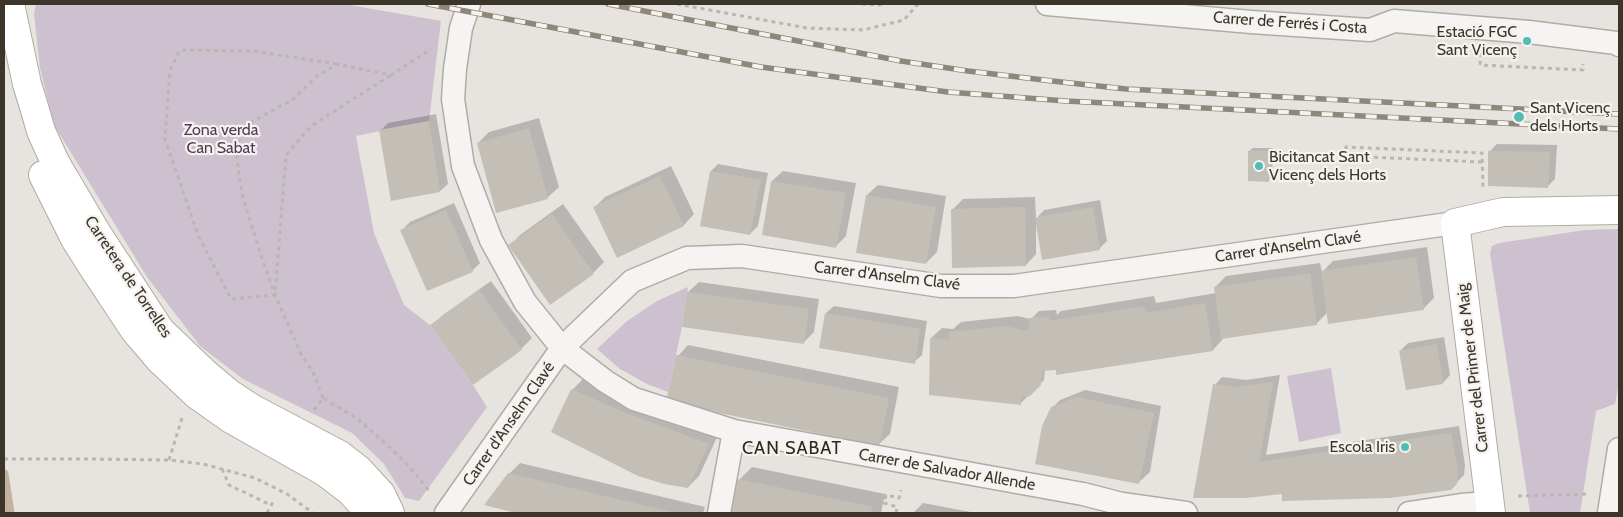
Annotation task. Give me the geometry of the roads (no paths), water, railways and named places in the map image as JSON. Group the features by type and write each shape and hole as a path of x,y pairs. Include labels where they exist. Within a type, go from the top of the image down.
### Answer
{"main road":[{"name":"Carretera de Torrelles","path":"10,4 13,88 38,165 75,239 114,300 136,331 160,359 190,389 231,419 325,472 350,491 370,513"},
{"name":"Carretera de Torrelles","path":"10,4 27,84 41,131 55,162 98,235 160,330 230,394 253,409 340,455 358,469 381,494 390,513"},
{"name":"Carrer d'Anselm Clavé","path":"1455,223 1504,212 1619,210"},
{"name":"Carrer del Primer de Maig","path":"1455,223 1490,508"}],"street":[{"name":"Carrer de Salvador Allende","path":"468,4 461,28 453,99 463,166 491,240 525,302 562,348 605,381 634,399 734,431 1081,504 1122,504 1186,513"},
{"name":"Carrer de Ferrés i Costa","path":"1047,4 1252,13 1370,30 1394,21 1618,41"},
{"name":"Carrer d'Anselm Clavé","path":"446,513 562,348 632,281 687,258 742,256 941,286 1014,286 1455,223"},
{"path":"719,513 734,431"},
{"path":"1611,503 1619,449"},
{"path":"1409,513 1461,504 1490,508"}],"waterway":[{"path":"4,474 10,513"}],"railway":[{"path":"428,4 761,67 948,92 1066,101 1619,129"},
{"path":"608,4 901,61 1052,81 1126,89 1619,114"}],"place":[{"name":"Estació FGC Sant Vicenç","path":"1527,41"},
{"name":"Sant Vicenç dels Horts","path":"1519,117"},
{"name":"Bicitancat Sant Vicenç dels Horts","path":"1259,166"},
{"name":"Escola Iris","path":"1405,447"}],"district":[{"name":"CAN SABAT","path":"792,449"}],"park label":[{"name":"Zona verda Can Sabat","path":"221,139"}]}
